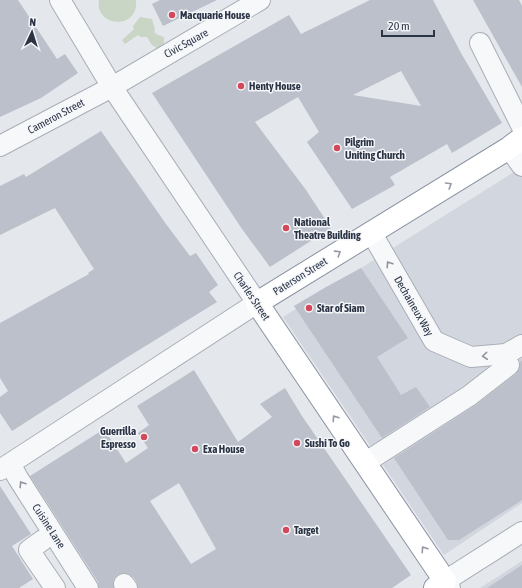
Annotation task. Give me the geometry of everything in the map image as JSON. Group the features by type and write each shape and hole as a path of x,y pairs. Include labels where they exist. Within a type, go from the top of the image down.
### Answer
{"highway":[{"name":"Paterson Street","path":"257,303 516,143"},
{"name":"Charles Street","path":"257,303 366,462 443,586"}],"street":[{"name":"Charles Street","path":"60,0 112,87 257,303"},
{"name":"Civic Square","path":"112,87 260,0"},
{"path":"480,43 522,127"},
{"name":"Cameron Street","path":"0,146 112,87"},
{"path":"516,143 522,166"},
{"name":"Dechaineux Way","path":"371,232 434,341 471,357 506,354 522,345"},
{"name":"Paterson Street","path":"5,467 257,303"},
{"path":"366,462 469,396 509,365"},
{"name":"Cuisine Lane","path":"5,467 18,478 88,588"},
{"path":"443,586 522,532"},
{"path":"31,549 56,588"}],"shaded area":[{"path":"522,167 522,503 444,555 283,317"},
{"path":"522,561 522,588 480,588"}],"green space":[{"path":"99,0 136,0 135,10 131,17 124,21 117,22 109,20 103,16 99,9"},
{"path":"140,17 152,19 155,30 154,32 164,37 164,47 160,50 152,45 147,37 140,37 138,35 125,44 122,40 134,29 133,26"}],"building":[{"path":"0,0 18,0 57,59 65,54 78,73 41,98 0,117"},
{"name":"Macquarie House","path":"160,0 217,0 163,26 152,4"},
{"path":"370,0 433,0 461,53 502,123 452,153 447,144 390,177 395,185 352,209 307,142 319,132 298,97 255,122 306,190 331,228 270,267 242,229 152,93 289,15 301,34","holes":["401,71 421,106 353,95"]},
{"path":"473,0 519,0 522,6 522,87"},
{"path":"101,131 190,256 196,253 218,285 209,292 217,302 12,431 0,413 0,397 8,391 0,378 0,323 89,274 88,273 94,269 55,208 0,235 0,186 24,174 26,177"},
{"path":"361,268 408,338 377,357 401,395 416,387 430,407 382,438 294,306"},
{"path":"522,360 522,500 459,540 448,540 394,458 476,405 516,374 520,369 520,362"},
{"path":"194,370 238,442 272,417 260,404 285,388 302,416 411,575 392,588 138,588 133,577 129,574 123,573 117,575 114,579 114,588 99,588 98,582 30,476 104,429 126,463 148,448 138,433 149,425 137,406","holes":["179,483 216,549 191,564 150,501"]},
{"path":"0,486 31,534 12,546 33,579 19,588 0,588"},
{"path":"522,565 522,588 487,588"}],"place":[{"name":"Macquarie House","path":"172,15"},
{"name":"Henty House","path":"241,86"},
{"name":"Pilgrim Uniting Church","path":"337,148"},
{"name":"National Theatre Building","path":"286,228"},
{"name":"Star of Siam","path":"309,308"},
{"name":"Guerrilla Espresso","path":"144,437"},
{"name":"Sushi To Go","path":"297,443"},
{"name":"Exa House","path":"195,449"},
{"name":"Target","path":"286,530"}]}
